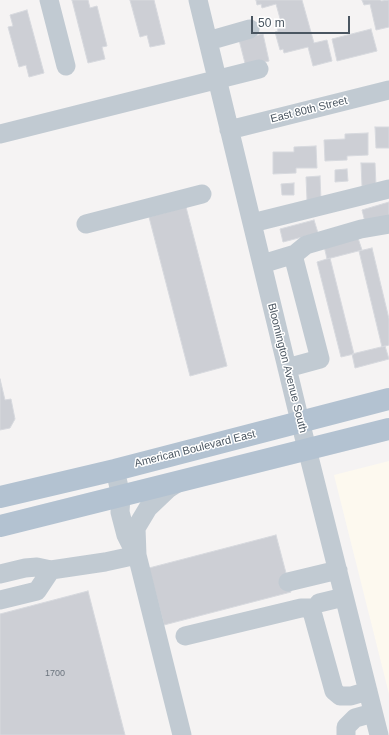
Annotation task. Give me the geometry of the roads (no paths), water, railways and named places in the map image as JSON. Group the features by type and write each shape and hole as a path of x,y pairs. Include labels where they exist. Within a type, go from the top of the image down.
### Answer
{"main road":[{"name":"American Boulevard East","path":"0,497 115,470 389,399"},
{"path":"0,526 389,429"}],"street":[{"path":"49,0 66,66"},
{"name":"Bloomington Avenue South","path":"198,0 307,449 379,735"},
{"path":"208,41 250,29"},
{"path":"0,134 259,69"},
{"name":"East 80th Street","path":"230,130 389,90"},
{"path":"252,224 389,189"},
{"path":"86,224 202,194"},
{"path":"262,264 293,255 306,245 361,229 389,224"},
{"path":"288,368 320,359 293,255"},
{"path":"115,470 121,496 120,512 126,535 137,555"},
{"path":"136,528 148,508 168,489 182,480"},
{"path":"121,496 131,509 136,528 137,555 182,735"},
{"path":"0,574 25,568 37,567 51,570 105,562 137,555"},
{"path":"0,600 37,591 51,570"},
{"path":"288,582 338,570"},
{"path":"319,603 344,597"},
{"path":"185,636 288,611 311,608 334,691 340,696 351,696 368,692"},
{"path":"346,735 346,727 355,718 374,713"}]}
